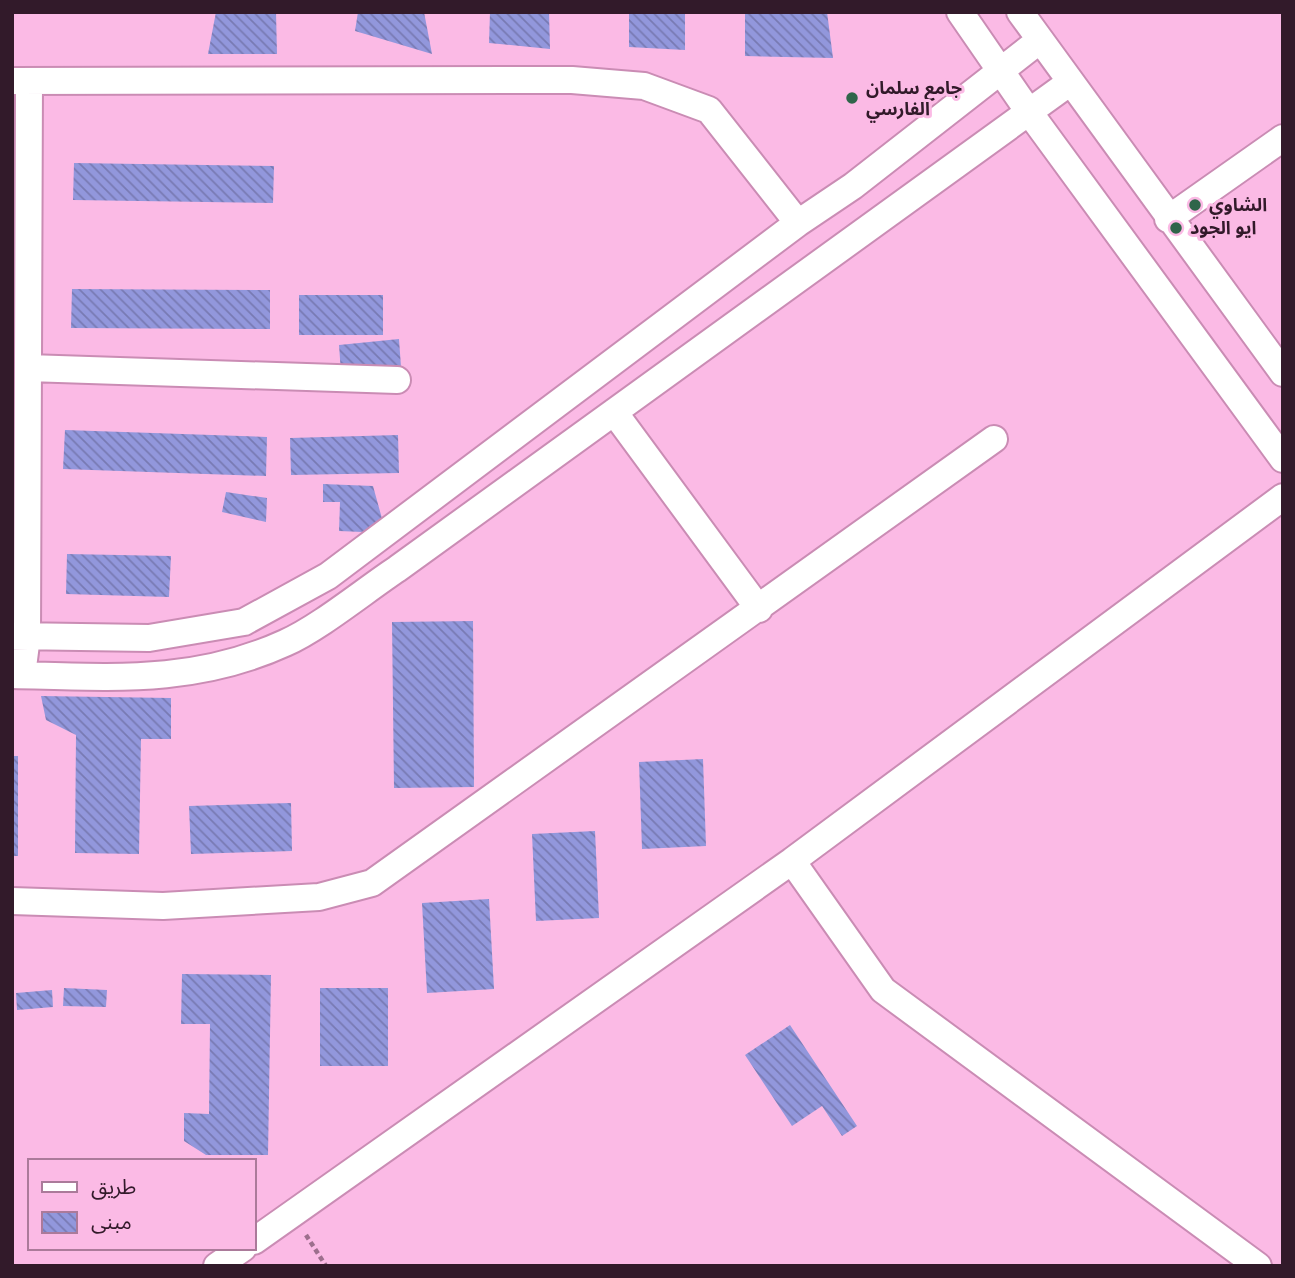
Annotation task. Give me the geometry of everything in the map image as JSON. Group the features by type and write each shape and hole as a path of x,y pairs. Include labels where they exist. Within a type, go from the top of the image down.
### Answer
{"street":[{"path":"960,12 1029,112 1283,458"},
{"path":"1020,12 1168,219 1283,373"},
{"path":"20,636 149,638 244,622 328,576 797,223 853,186 1040,40"},
{"path":"797,223 709,110 644,86 558,80 20,81 28,368 17,675 146,678 222,667 288,643 397,569 1069,83"},
{"path":"1168,219 1283,138"},
{"path":"28,368 397,380"},
{"path":"614,412 759,609"},
{"path":"12,901 163,906 319,897 372,883 994,439"},
{"path":"256,1240 792,861 1283,497"},
{"path":"792,861 883,990 1258,1266"},
{"path":"217,1266 240,1250"}],"path":[{"path":"292,1214 326,1266"}],"building":[{"path":"216,12 276,12 277,54 208,54"},
{"path":"358,12 424,12 432,54 355,31"},
{"path":"490,12 549,12 550,49 489,43"},
{"path":"629,12 685,12 685,50 629,47"},
{"path":"745,12 827,12 833,58 745,56"},
{"path":"74,163 274,166 273,203 73,200"},
{"path":"72,289 270,290 270,329 71,328"},
{"path":"299,295 383,295 383,335 299,335"},
{"path":"399,339 401,367 341,373 339,345"},
{"path":"65,430 267,437 266,476 63,469"},
{"path":"398,435 399,473 291,475 290,438"},
{"path":"323,484 373,486 386,533 339,531 340,502 323,502"},
{"path":"226,492 267,498 266,522 222,512"},
{"path":"67,554 171,556 169,597 66,594"},
{"path":"473,621 474,787 394,788 392,622"},
{"path":"41,696 171,698 171,739 141,739 139,854 75,853 76,735 46,720"},
{"path":"12,756 18,756 18,856 12,856"},
{"path":"703,759 706,846 642,849 639,762"},
{"path":"291,803 292,851 191,854 189,806"},
{"path":"595,831 599,918 536,921 532,834"},
{"path":"489,899 494,989 427,993 422,903"},
{"path":"182,974 271,975 268,1155 206,1155 184,1141 184,1113 209,1114 210,1024 181,1024"},
{"path":"64,988 107,990 106,1007 63,1006"},
{"path":"320,988 388,988 388,1066 320,1066"},
{"path":"52,990 53,1007 17,1010 16,993"},
{"path":"790,1025 857,1126 842,1136 822,1106 792,1126 745,1055"}],"place":[{"name":"جامع سلمان الفارسي","path":"852,98"},
{"name":"الشاوي","path":"1195,205"},
{"name":"ايو الجود","path":"1176,228"}]}
